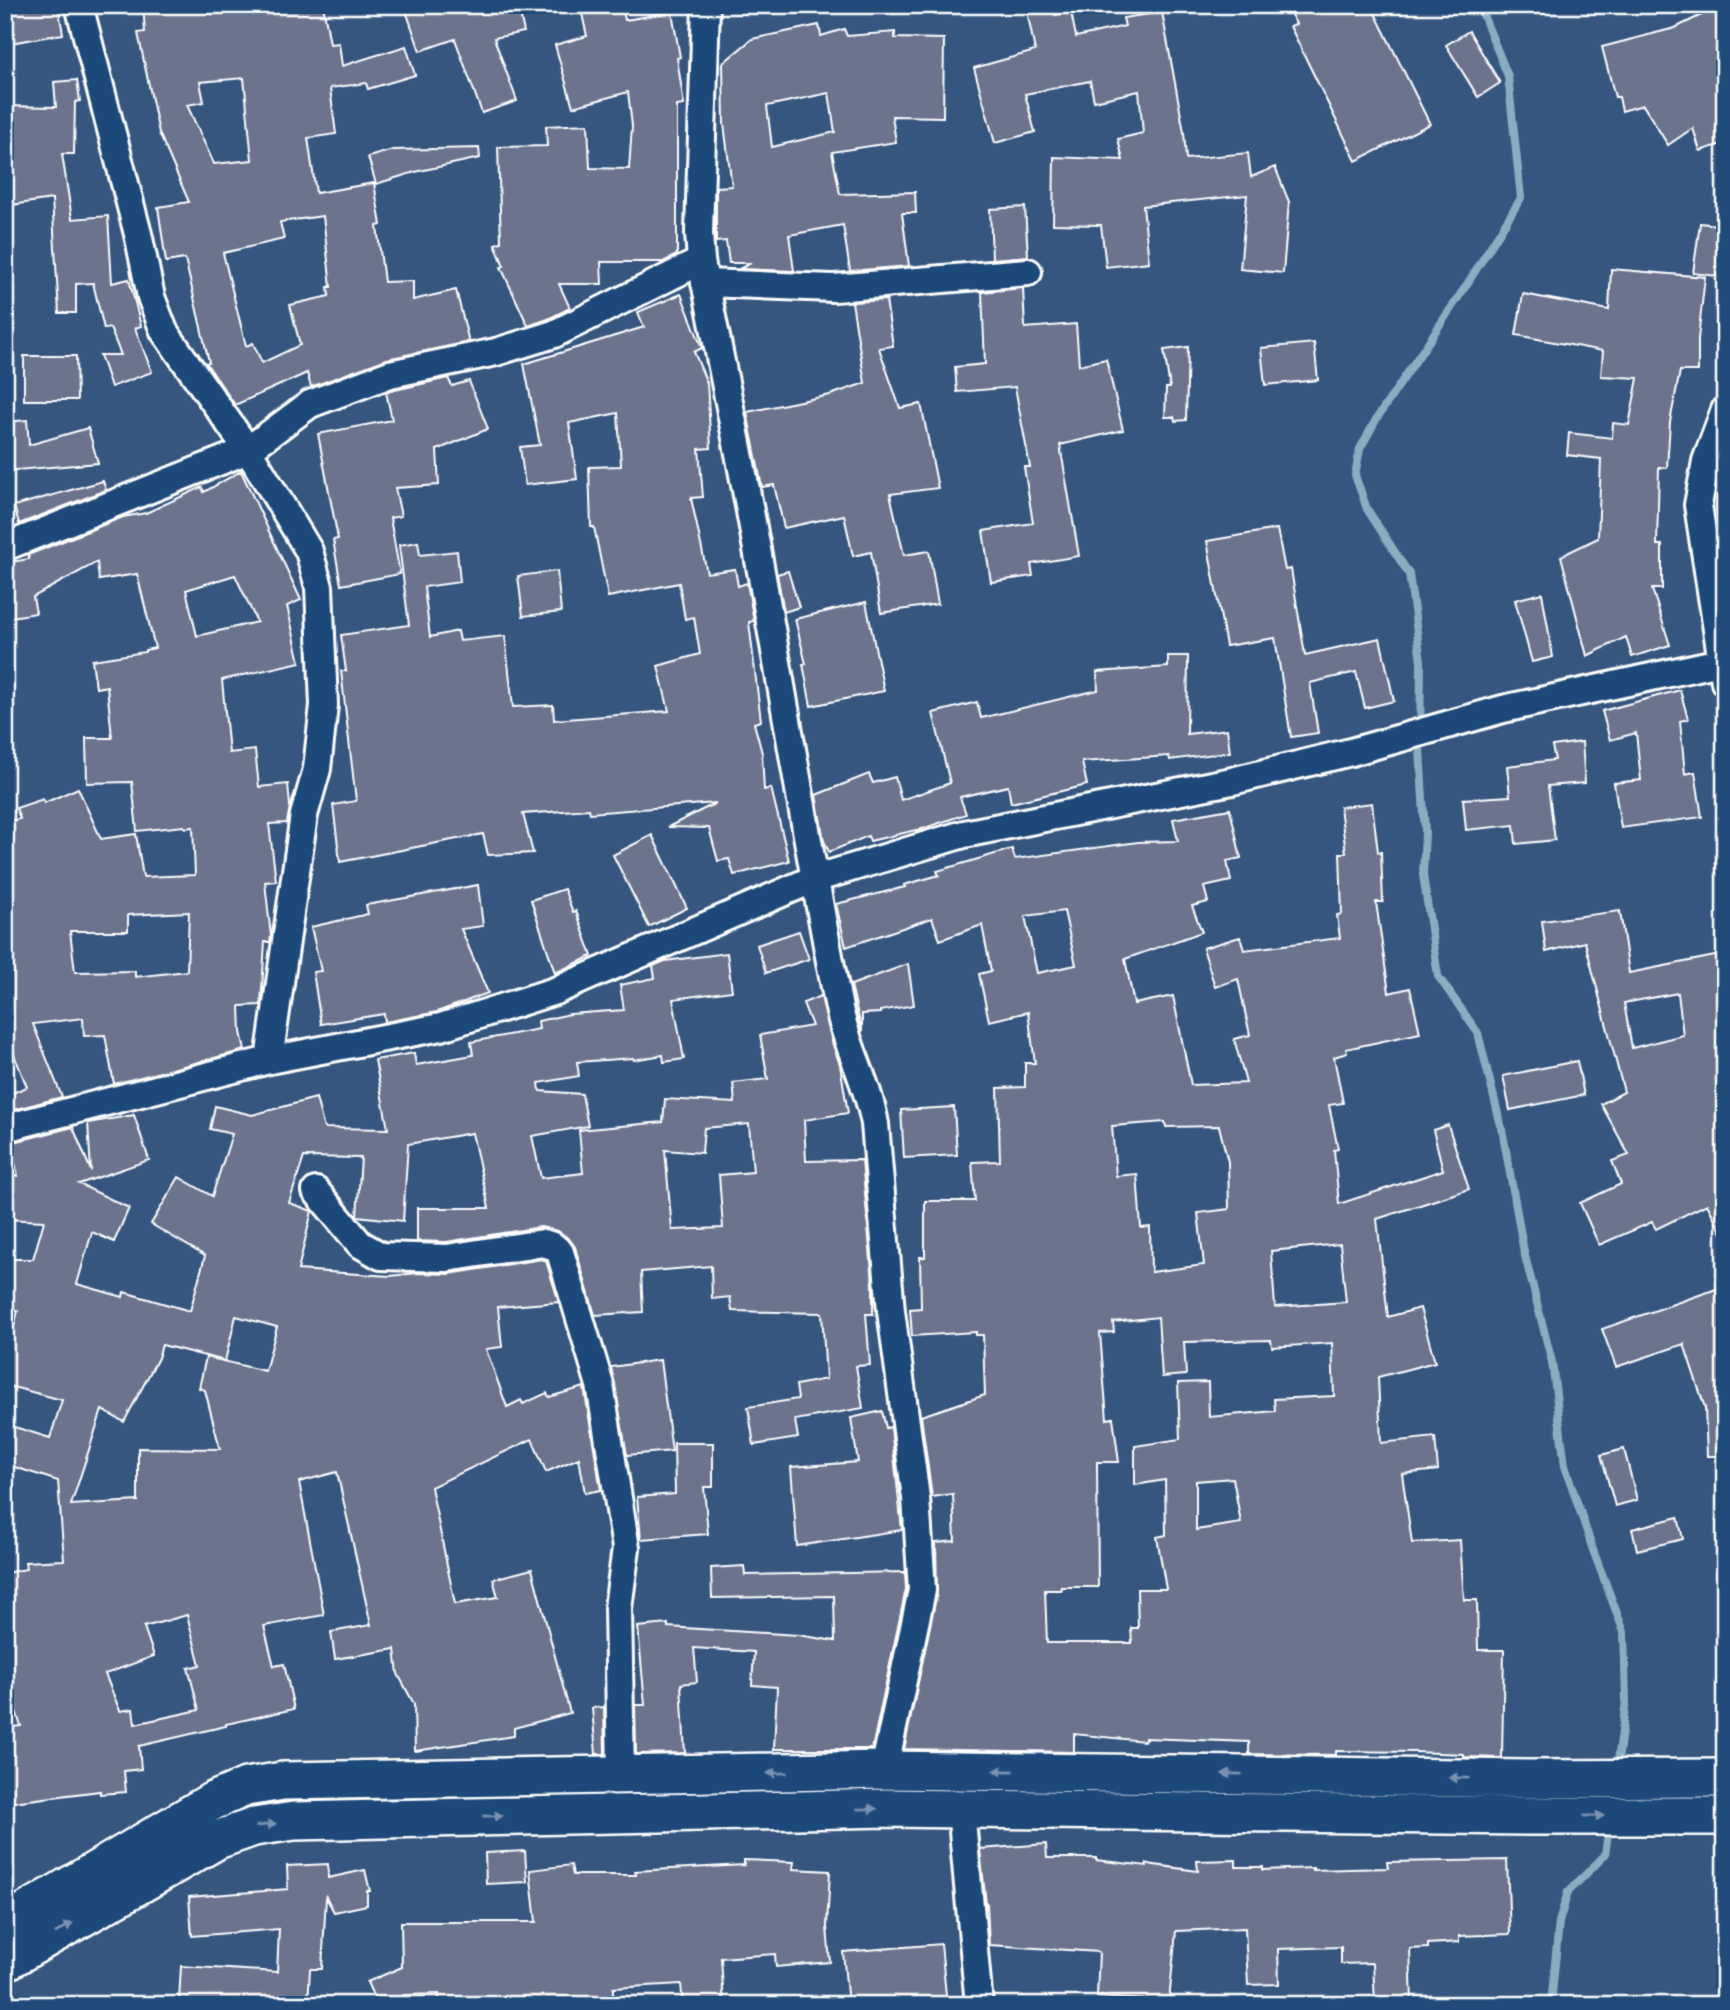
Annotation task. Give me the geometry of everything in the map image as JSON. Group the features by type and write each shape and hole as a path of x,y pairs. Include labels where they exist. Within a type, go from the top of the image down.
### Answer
{"main road":[{"path":"5,1924 213,1801 246,1787 283,1781 884,1770 1527,1779 1725,1777"},
{"path":"718,1774 719,1810"},
{"path":"5,1962 217,1840 254,1827 294,1821 719,1810 961,1809 1725,1816"}],"street":[{"path":"79,5 139,238 151,297 164,331 248,450 309,551 319,587 324,705 317,769 304,815 269,1060"},
{"path":"705,5 699,233 703,272 752,522 814,879 841,1017 853,1060 870,1097 875,1124 891,1311 916,1498 922,1590 884,1770"},
{"path":"5,547 248,450 310,404 390,374 496,352 554,334 703,272 834,288 1028,272"},
{"path":"5,1128 269,1060 441,1027 555,991 814,879 964,834 1232,781 1351,752 1503,709 1724,668 1698,505 1706,461 1725,410"},
{"path":"316,1191 360,1244 381,1255 447,1258 543,1243 560,1252 600,1385 626,1548 618,1608 621,1776"},
{"path":"961,1809 979,2005"}],"building":[{"path":"5,5 58,5 63,34 10,43 9,38 5,39"},
{"path":"143,5 323,5 330,44 339,43 342,66 406,46 415,75 368,89 366,83 330,88 336,134 308,138 316,193 374,183 381,225 377,226 384,282 413,281 413,300 456,290 469,342 387,359 311,387 307,373 235,405 206,363 209,362 185,259 166,262 158,207 189,202 159,133 138,33 145,32","holes":["244,78 252,160 214,164 187,105 204,102 200,82","323,216 331,287 328,287 329,296 290,305 300,345 262,363 253,343 246,346 223,253 284,239 280,222"]},
{"path":"404,5 518,5 524,32 494,38 517,101 482,113 455,39 420,51"},
{"path":"580,5 622,5 625,20 672,12 680,57 677,58 684,105 677,106 677,255 663,262 601,262 602,284 559,284 570,308 528,326 501,267 504,266 495,244 501,242 498,147 547,146 546,126 588,124 590,168 629,169 632,126 628,92 573,107 555,45 587,36"},
{"path":"1286,5 1371,5 1430,124 1356,161 1290,26 1296,24"},
{"path":"1725,5 1725,30 1719,33 1725,51 1725,143 1700,151 1693,128 1668,145 1643,105 1622,111 1619,97 1615,97 1602,47 1675,28"},
{"path":"1053,6 1055,15 1071,12 1076,37 1125,26 1123,18 1162,12 1184,132 1186,159 1248,153 1251,177 1275,167 1289,202 1283,273 1240,269 1247,195 1143,206 1149,262 1106,267 1101,225 1053,224 1054,157 1123,160 1118,139 1143,133 1139,91 1094,101 1090,81 1025,94 1035,132 995,143 974,68 1035,51 1027,11"},
{"path":"819,25 821,36 844,29 847,36 895,32 895,38 944,39 943,117 892,116 896,142 832,152 840,194 915,192 916,213 902,213 909,266 850,271 843,225 789,235 794,271 739,269 751,263 729,263 726,241 716,242 716,187 732,186 724,124 723,63 752,39","holes":["829,93 835,132 772,147 767,106"]},
{"path":"1469,31 1500,83 1478,97 1446,45"},
{"path":"77,80 80,101 75,102 74,154 62,154 72,219 108,216 112,283 129,279 141,326 135,328 152,372 111,387 100,355 121,355 110,328 104,329 93,283 76,284 76,313 59,313 52,199 5,206 5,106 56,107 54,82"},
{"path":"479,148 480,158 415,172 376,184 368,157 393,150"},
{"path":"1025,207 1028,256 992,259 990,209"},
{"path":"1700,223 1725,226 1725,277 1693,273"},
{"path":"1611,269 1705,277 1698,339 1698,371 1680,371 1670,422 1667,468 1659,467 1657,545 1662,545 1662,589 1652,589 1670,645 1632,657 1626,637 1587,656 1561,556 1598,538 1601,459 1567,455 1569,433 1612,438 1613,423 1629,425 1638,378 1601,376 1603,351 1516,335 1523,294 1609,310"},
{"path":"1023,288 1025,328 1076,324 1079,365 1106,359 1123,430 1060,445 1079,556 1031,564 1033,576 991,582 983,531 1033,523 1024,467 1030,467 1015,387 957,392 955,367 985,364 982,292"},
{"path":"681,294 702,348 694,352 707,383 711,448 699,449 703,497 691,498 707,573 735,569 738,586 747,583 754,621 749,622 761,721 754,723 762,753 764,790 771,788 789,861 734,875 729,859 718,861 709,828 668,827 716,803 590,813 589,809 523,814 533,853 488,855 483,834 340,862 333,805 356,801 341,671 346,671 341,635 409,625 399,545 418,542 420,555 457,551 460,582 424,587 430,637 458,631 460,641 505,636 513,707 553,705 554,720 669,711 658,666 700,654 694,617 685,619 679,583 608,597 594,527 591,527 589,467 621,466 618,413 569,423 577,479 525,485 520,447 540,445 524,364 644,327 638,312"},
{"path":"886,300 893,346 879,348 900,408 921,404 938,488 890,494 904,555 929,551 938,604 881,613 871,552 853,556 844,515 784,528 774,485 762,487 747,412 830,395 865,383 852,302"},
{"path":"1314,343 1318,380 1265,385 1261,348"},
{"path":"1188,347 1186,420 1175,421 1174,417 1165,417 1166,388 1170,388 1164,350"},
{"path":"24,356 76,356 77,400 24,400"},
{"path":"448,378 452,386 469,381 488,429 437,450 439,485 395,488 401,516 390,518 400,574 341,585 333,540 338,539 318,434 392,420 386,392"},
{"path":"27,420 29,445 88,428 98,463 5,471 5,422"},
{"path":"241,471 301,600 287,606 300,662 222,680 229,753 255,750 259,787 288,784 290,806 287,823 269,824 276,881 265,882 271,936 270,942 265,942 261,1005 240,1006 245,1050 114,1084 105,1035 84,1036 83,1018 33,1024 62,1097 5,1112 5,1096 27,1087 5,1032 5,821 20,819 16,808 43,799 44,803 78,788 101,839 136,834 143,877 195,875 193,827 137,831 132,782 87,783 86,738 112,738 107,686 96,688 92,660 155,648 137,574 99,580 97,562 33,597 36,613 5,618 5,563 29,559 28,555 123,517 146,513 202,487 204,492","holes":["235,575 257,622 197,636 186,590","189,912 187,971 135,977 135,971 75,972 70,931 128,931 128,915"]},
{"path":"103,481 106,490 19,524 14,506"},
{"path":"1277,529 1285,570 1291,569 1305,655 1380,638 1394,701 1365,708 1356,672 1310,683 1318,733 1291,737 1275,638 1226,646 1207,541"},
{"path":"557,571 561,612 523,616 518,576"},
{"path":"788,571 799,607 784,612 777,574"},
{"path":"1542,593 1553,657 1532,662 1515,600"},
{"path":"866,602 884,691 811,706 803,664 806,664 795,619"},
{"path":"1168,656 1188,656 1187,734 1227,729 1230,752 1170,760 1169,756 1082,762 1087,785 1011,803 1008,786 960,797 966,814 916,831 870,841 868,836 829,852 824,841 816,795 869,774 873,783 895,777 901,800 950,783 933,713 977,702 981,718 1098,690 1097,672 1168,667"},
{"path":"1680,690 1688,719 1680,721 1685,774 1695,772 1702,817 1621,828 1614,783 1641,780 1636,733 1610,740 1602,711"},
{"path":"1582,742 1585,783 1548,786 1555,840 1516,844 1514,825 1466,830 1463,799 1510,796 1507,766 1555,760 1552,746"},
{"path":"1372,803 1378,852 1381,852 1383,902 1376,902 1389,993 1410,988 1420,1033 1346,1049 1347,1053 1334,1057 1343,1103 1329,1105 1338,1149 1334,1150 1339,1204 1443,1170 1433,1130 1448,1125 1469,1189 1377,1219 1388,1317 1420,1308 1435,1362 1378,1377 1381,1443 1435,1437 1438,1470 1402,1474 1412,1543 1460,1540 1464,1600 1477,1600 1478,1650 1504,1650 1502,1758 1414,1752 1249,1754 1249,1742 1145,1738 1144,1741 1074,1734 1074,1752 904,1749 937,1593 936,1543 955,1541 953,1494 932,1497 921,1416 985,1395 983,1335 976,1335 976,1332 912,1336 910,1309 921,1308 920,1257 925,1257 925,1201 975,1201 972,1162 1000,1161 998,1088 1025,1087 1025,1063 1035,1063 1028,1012 989,1021 979,974 991,971 982,925 940,940 932,918 846,947 836,904 905,887 904,885 939,875 937,871 1012,849 1015,859 1138,842 1178,841 1173,819 1230,809 1241,858 1227,861 1231,881 1204,887 1208,902 1192,906 1202,932 1125,959 1134,1004 1173,996 1191,1085 1246,1083 1234,1039 1250,1035 1238,979 1215,987 1203,948 1240,937 1244,950 1340,938 1337,915 1342,914 1340,853 1346,853 1340,807","holes":["1064,911 1076,965 1037,973 1025,916","1165,1122 1166,1127 1219,1126 1228,1162 1229,1209 1198,1213 1204,1265 1151,1272 1150,1227 1141,1228 1137,1174 1116,1176 1112,1126","1340,1244 1346,1302 1275,1307 1271,1251","1158,1317 1162,1377 1186,1375 1184,1342 1271,1340 1272,1347 1332,1343 1334,1396 1274,1399 1275,1411 1209,1417 1208,1382 1178,1383 1180,1439 1135,1446 1135,1485 1165,1480 1166,1535 1157,1537 1166,1589 1137,1589 1138,1628 1131,1628 1132,1643 1047,1643 1045,1590 1098,1587 1097,1462 1119,1462 1113,1418 1107,1419 1100,1333 1114,1332 1113,1322","1233,1478 1241,1523 1196,1530 1196,1481"]},
{"path":"652,835 687,908 649,927 613,855"},
{"path":"478,885 483,926 461,929 488,993 437,1012 385,1022 384,1014 321,1024 313,972 321,971 311,927 368,914 366,905"},
{"path":"564,889 573,912 576,911 592,956 555,973 531,900"},
{"path":"1620,911 1629,973 1725,954 1725,1239 1707,1204 1656,1229 1652,1222 1599,1245 1580,1203 1621,1184 1612,1161 1629,1155 1601,1104 1624,1092 1585,942 1546,952 1542,921","holes":["1678,993 1683,1035 1632,1048 1624,1003"]},
{"path":"799,931 809,959 766,973 757,945"},
{"path":"727,953 732,991 673,999 684,1059 664,1062 663,1055 634,1060 577,1062 579,1076 539,1083 540,1091 582,1094 588,1126 532,1136 541,1178 583,1173 579,1130 663,1122 665,1099 735,1103 733,1083 768,1079 760,1035 812,1026 803,1003 821,996 840,1065 848,1113 804,1120 806,1161 862,1160 873,1283 873,1314 866,1314 870,1365 856,1366 863,1408 795,1420 798,1438 754,1445 748,1407 798,1399 796,1385 826,1379 822,1313 732,1311 730,1297 712,1299 711,1266 641,1272 643,1312 595,1315 575,1247 558,1231 541,1227 446,1242 417,1241 417,1208 489,1208 472,1133 408,1144 403,1221 357,1216 361,1158 304,1157 289,1203 312,1211 298,1270 390,1276 449,1274 542,1259 546,1261 559,1302 498,1307 502,1347 486,1349 507,1407 521,1400 523,1404 547,1393 549,1397 584,1387 601,1490 585,1493 579,1458 546,1472 532,1439 431,1487 455,1604 498,1597 493,1579 532,1569 570,1713 514,1728 514,1736 415,1751 414,1704 398,1674 395,1649 335,1659 331,1632 371,1625 337,1472 299,1482 324,1615 264,1626 274,1666 284,1664 294,1709 139,1746 141,1769 124,1771 126,1792 100,1794 100,1791 5,1803 5,1728 21,1726 5,1680 5,1628 12,1626 5,1597 5,1573 26,1569 25,1562 64,1560 58,1481 5,1464 5,1424 50,1438 62,1400 5,1385 5,1359 18,1311 5,1311 5,1259 33,1259 44,1221 5,1219 5,1176 18,1176 10,1143 73,1127 91,1171 88,1123 134,1115 149,1160 79,1184 129,1208 114,1242 92,1232 77,1284 123,1297 124,1292 190,1311 205,1256 151,1224 179,1177 212,1196 232,1134 210,1129 215,1106 252,1115 316,1098 324,1128 388,1129 375,1060 414,1053 416,1065 473,1055 471,1042 539,1029 538,1021 570,1014 624,1010 620,985 655,978 653,966 665,961","holes":["749,1124 753,1172 719,1175 723,1228 672,1230 665,1150 702,1153 704,1128","236,1316 277,1327 265,1371 206,1357 199,1388 205,1390 220,1449 138,1448 138,1501 71,1505 102,1410 124,1422 158,1358 162,1345 225,1361","187,1615 200,1665 188,1668 199,1710 135,1724 133,1709 120,1711 105,1674 154,1656 144,1627"]},
{"path":"908,964 914,1005 862,1014 862,1032 851,985"},
{"path":"1577,1061 1584,1095 1510,1110 1503,1076"},
{"path":"954,1107 957,1155 904,1158 901,1110"},
{"path":"1725,1286 1725,1456 1707,1456 1705,1408 1684,1344 1616,1367 1602,1329"},
{"path":"660,1360 672,1451 627,1455 611,1367"},
{"path":"882,1411 886,1428 891,1427 902,1530 797,1546 791,1467 858,1462 851,1418"},
{"path":"674,1443 713,1443 713,1487 704,1487 708,1534 641,1539 637,1497 675,1494"},
{"path":"1624,1449 1637,1500 1615,1506 1601,1455"},
{"path":"1678,1517 1683,1539 1637,1550 1632,1529"},
{"path":"744,1566 745,1575 905,1572 906,1589 872,1749 774,1749 777,1687 752,1685 754,1652 694,1648 697,1682 681,1684 685,1753 636,1754 635,1705 645,1705 638,1627 668,1624 668,1627 798,1635 835,1641 834,1596 712,1598 711,1568"},
{"path":"604,1707 605,1754 596,1754 592,1708"},
{"path":"1046,1844 1047,1858 1096,1858 1198,1871 1197,1861 1236,1860 1236,1867 1313,1870 1388,1868 1387,1862 1507,1860 1510,1934 1459,1936 1459,1942 1428,1944 1428,1948 1410,1949 1412,2002 1375,2003 1373,1963 1341,1964 1341,1947 1278,1949 1279,1984 1248,1985 1245,1928 1176,1931 1169,2001 1097,1997 1099,1952 989,1945 980,1849"},
{"path":"525,1851 527,1882 486,1884 485,1853"},
{"path":"744,1860 794,1862 793,1869 830,1871 827,1927 830,1962 776,1967 775,1954 721,1958 724,2005 683,2005 681,1984 613,1988 613,1997 578,1998 579,2005 439,2005 439,1994 404,1995 385,2005 377,2005 367,1982 402,1967 401,1922 536,1922 530,1870 571,1865 573,1875 636,1875 635,1871 744,1865"},
{"path":"328,1864 328,1878 365,1870 370,1891 367,1891 367,1905 334,1912 326,1897 322,1969 310,1969 308,2005 209,2005 209,2002 179,2000 181,1966 277,1972 279,1929 192,1936 189,1897 288,1889 287,1866"},
{"path":"941,1944 947,2005 848,2005 843,1952"}],"waterway":[{"path":"1479,5 1508,76 1521,198 1464,289 1377,418 1360,449 1355,475 1367,509 1409,574 1421,661 1420,749 1425,832 1423,875 1438,976 1478,1033 1503,1134 1524,1252 1552,1362 1565,1466 1624,1632 1626,1701 1617,1768"},
{"path":"1551,2005 1559,1922 1568,1892 1605,1855 1609,1826"}]}
